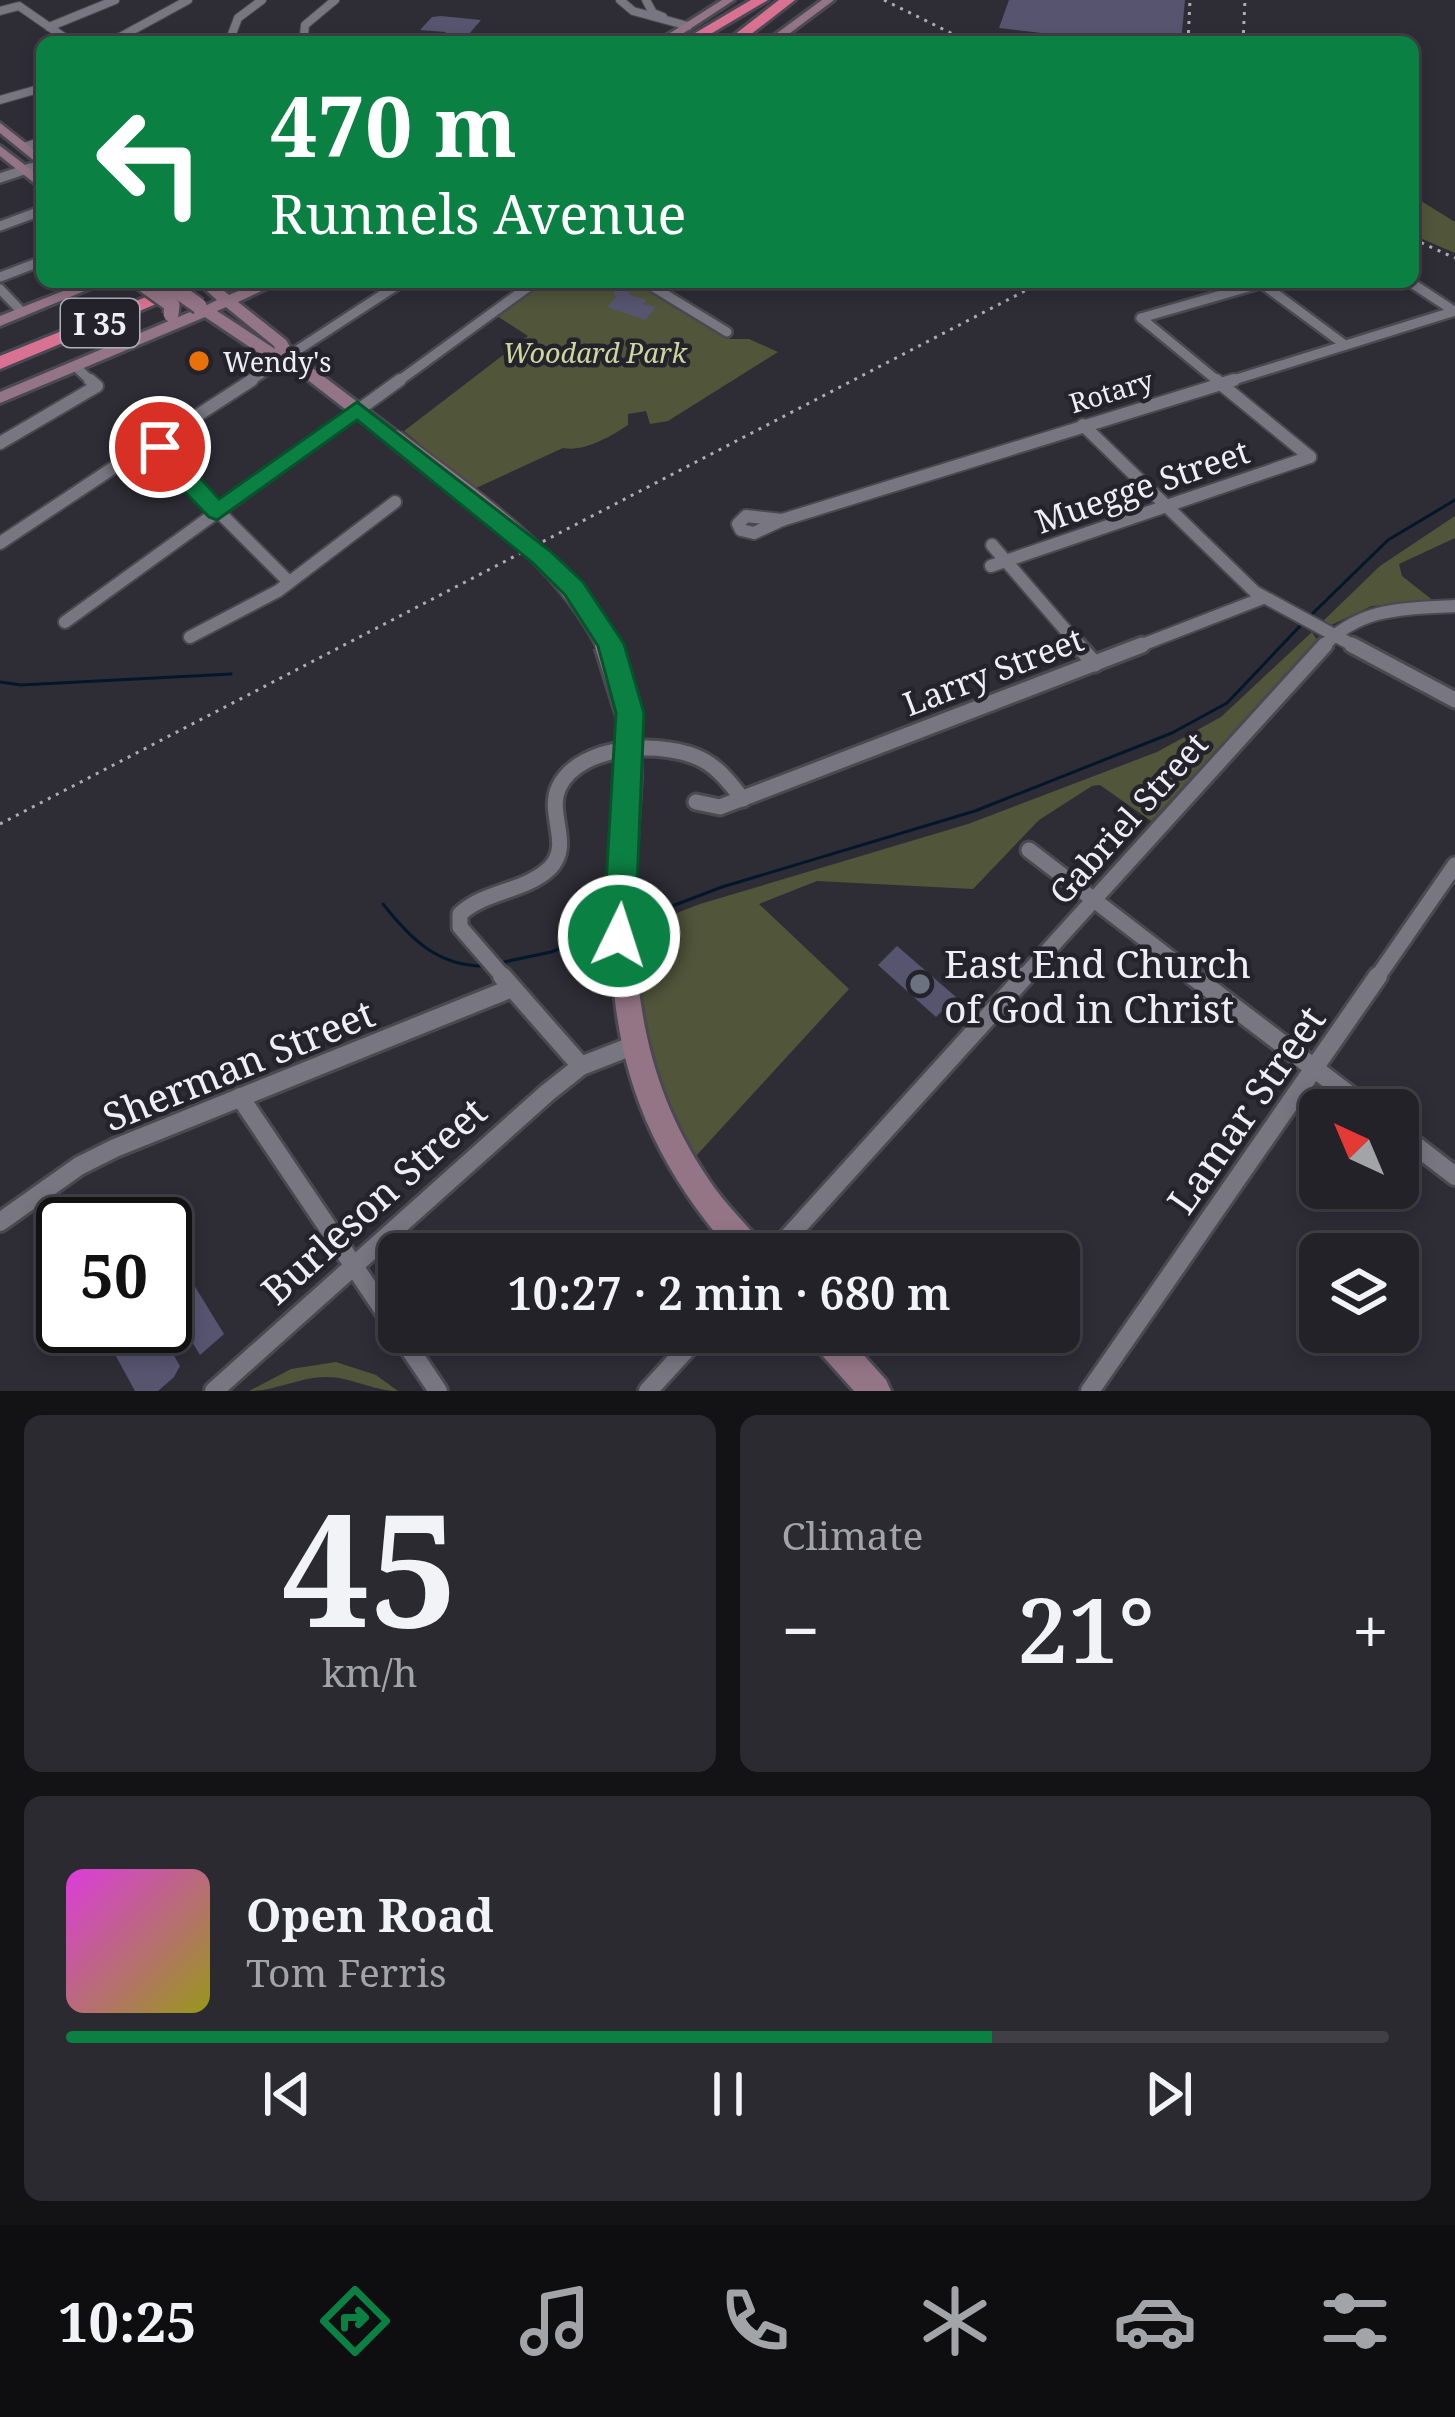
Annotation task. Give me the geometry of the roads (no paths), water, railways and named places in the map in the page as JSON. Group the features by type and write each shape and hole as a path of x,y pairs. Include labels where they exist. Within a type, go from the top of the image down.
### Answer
{"highway":[{"path":"689,31 764,0"},
{"path":"713,36 764,0"},
{"path":"736,36 787,0"},
{"name":"I 35","path":"0,346 182,288"},
{"path":"0,374 152,297"},
{"name":"I 35","path":"0,363 152,297"}],"main road":[{"path":"689,31 729,0"},
{"path":"684,36 739,0"},
{"path":"779,36 829,0"},
{"path":"0,127 36,158"},
{"path":"0,150 36,180"},
{"path":"0,320 84,288"},
{"path":"72,293 89,288"},
{"path":"174,288 266,351 288,357 542,557 585,602 610,644 626,691 630,777 619,936 622,998 632,1046 655,1111 690,1175 736,1233"},
{"path":"0,398 202,309 232,291 288,357"},
{"path":"69,368 152,297"},
{"path":"841,1353 875,1391"}],"street":[{"path":"49,27 116,0"},
{"path":"122,36 188,0"},
{"path":"231,36 238,18 262,0"},
{"path":"305,36 305,25 335,0"},
{"path":"620,0 633,11 689,31"},
{"path":"642,0 656,15 689,31"},
{"path":"0,11 19,6 62,36"},
{"path":"0,100 36,90"},
{"path":"24,147 36,143"},
{"path":"0,178 36,165"},
{"path":"0,226 36,213"},
{"path":"0,277 36,263"},
{"path":"289,582 164,457 161,439 394,288"},
{"path":"65,622 527,288"},
{"path":"655,288 727,332"},
{"path":"1221,382 1141,318 1246,288"},
{"path":"1270,288 1345,345"},
{"path":"1419,288 1454,311"},
{"path":"0,289 22,312"},
{"name":"Rotary","path":"782,520 1454,311"},
{"path":"0,443 97,386 69,368"},
{"name":"Muegge Street","path":"991,566 1310,457 1221,382"},
{"path":"1083,425 1263,598 1455,700"},
{"path":"0,543 112,468"},
{"path":"190,637 289,582 395,502"},
{"path":"992,545 1095,664"},
{"name":"Larry Street","path":"696,802 712,808 743,799 1263,598"},
{"path":"1325,632 1368,613 1455,606"},
{"name":"Gabriel Street","path":"792,1233 1094,900 1325,632"},
{"path":"581,1066 460,928 460,914 473,901 538,876 556,860 560,849 556,795 569,771 582,762 619,752 694,755 717,769 743,799"},
{"path":"1029,850 1342,1089"},
{"name":"Lamar Street","path":"1090,1391 1455,865"},
{"name":"Sherman Street","path":"0,1222 92,1158 506,982"},
{"name":"Burleson Street","path":"214,1391 581,1066 632,1046"},
{"path":"240,1097 438,1391"},
{"path":"1419,1148 1455,1175"},
{"path":"648,1391 683,1353"}],"waterway":[{"path":"1308,618 1388,540 1455,500"},
{"path":"638,919 722,887 975,811 1172,733 1227,703 1301,625"},
{"path":"0,682 21,685 231,674"},
{"path":"383,904 426,948 452,961 483,966"},
{"path":"499,963 551,952 596,935"}],"railway":[{"path":"884,0 957,36"},
{"path":"1188,36 1190,0"},
{"path":"1243,36 1245,0"},
{"path":"1419,242 1455,258"},
{"path":"0,824 1030,288"}],"place":[{"name":"Wendy's","path":"199,361"},
{"name":"East End Church of God in Christ","path":"920,984"}],"park label":[{"name":"Woodard Park","path":"595,352"}]}
